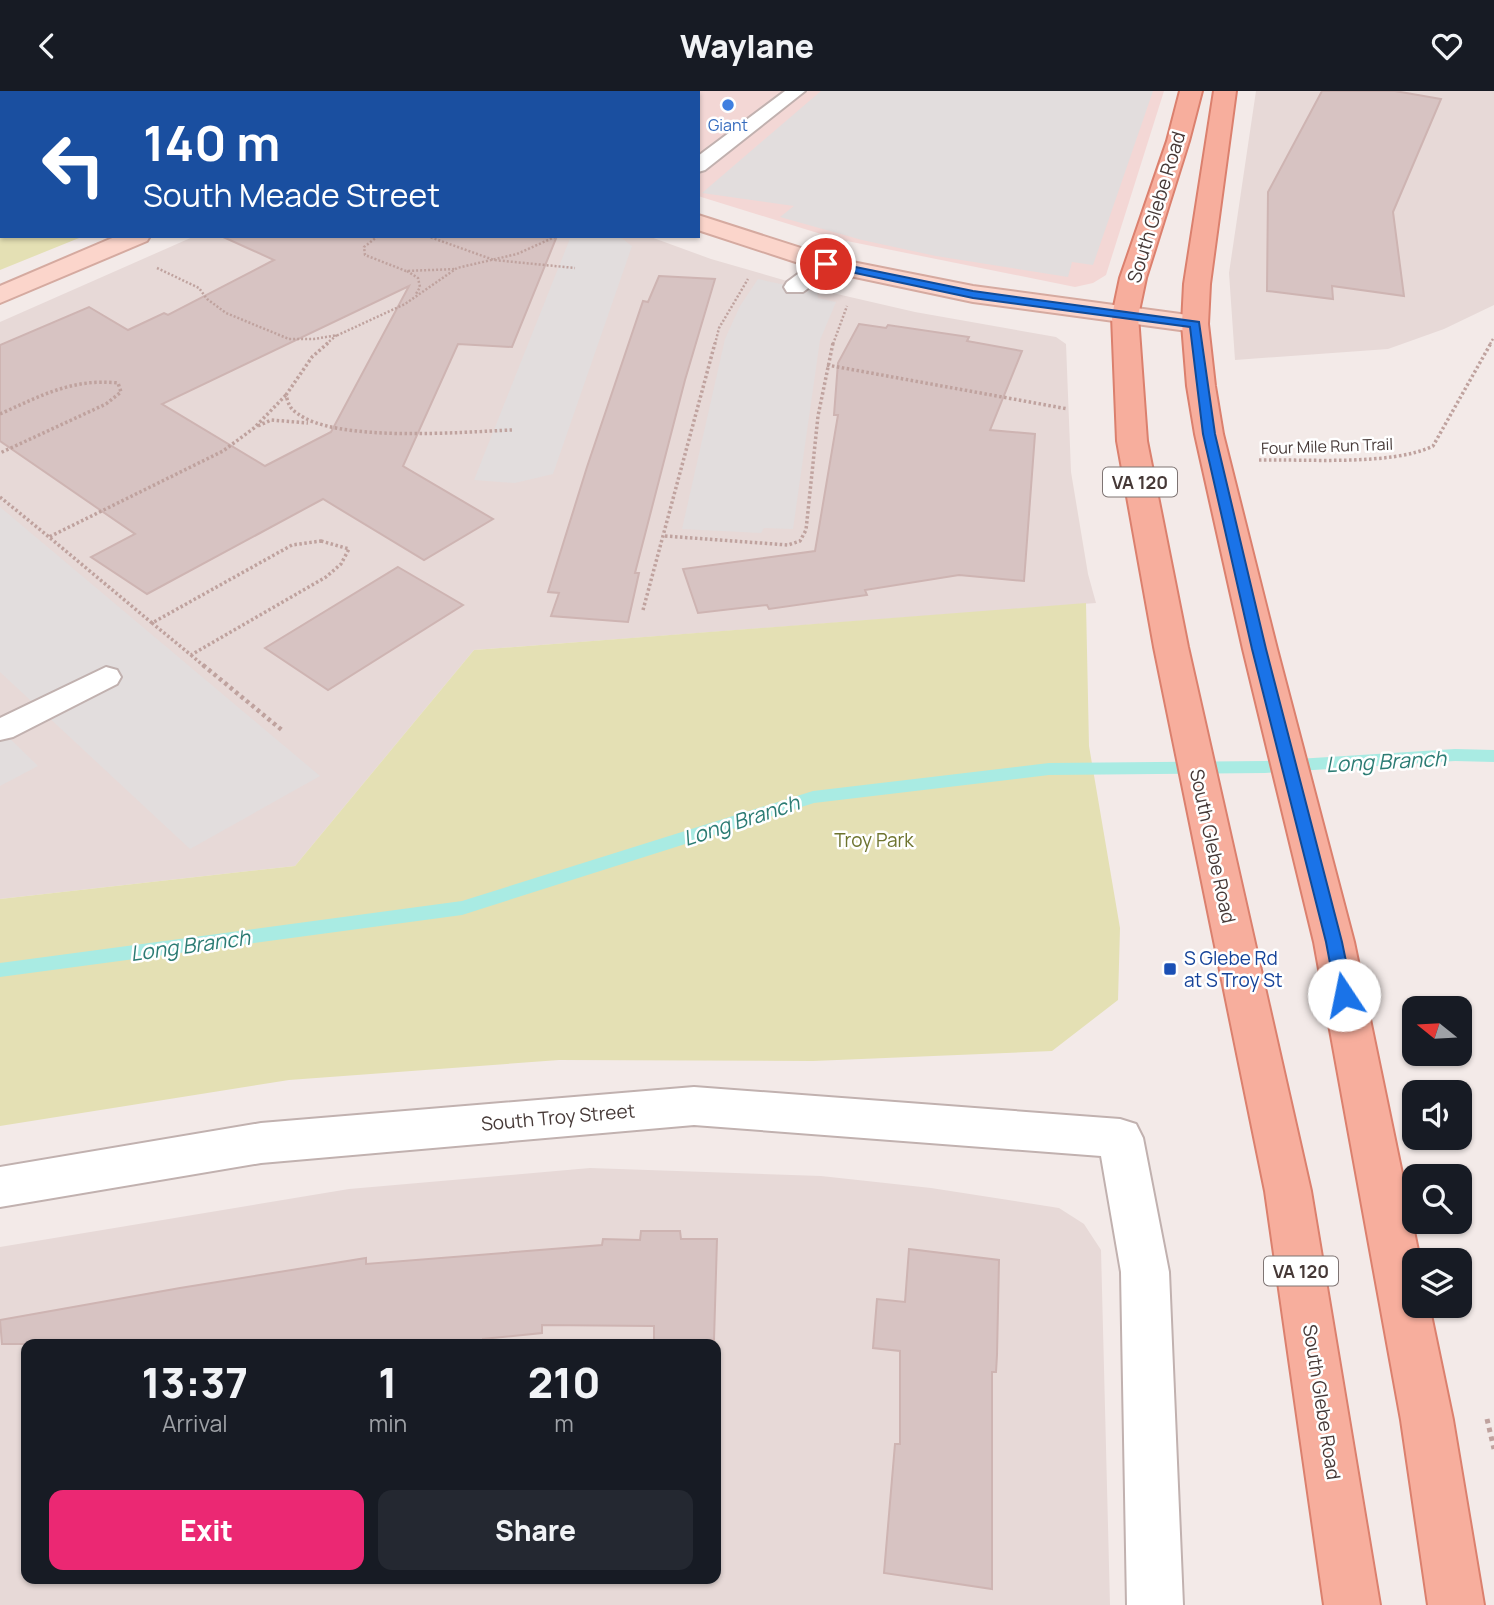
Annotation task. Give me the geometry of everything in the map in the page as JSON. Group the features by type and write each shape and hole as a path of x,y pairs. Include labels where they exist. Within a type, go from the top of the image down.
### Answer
{"main road":[{"name":"South Glebe Road","path":"1191,91 1178,141 1133,278 1125,316 1132,441 1171,647 1288,1191 1352,1605"},
{"name":"South Glebe Road","path":"1225,91 1201,248 1195,324 1209,434 1259,649 1334,942 1427,1420 1456,1605"}],"street":[{"path":"700,223 826,264 973,294 1195,324"},
{"path":"0,295 133,238"},
{"name":"South Troy Street","path":"0,1187 261,1143 694,1106 1119,1138 1146,1272 1155,1605"}],"lane":[{"path":"700,164 796,91"},
{"path":"795,287 826,264"},
{"path":"2,730 106,677"}],"path":[{"path":"375,238 364,247 365,255 418,278 420,287 414,297"},
{"path":"433,238 494,260 575,268"},
{"path":"406,271 457,268 494,260 517,254 553,238"},
{"path":"153,265 199,288 207,299 226,313 289,339 338,335"},
{"path":"49,537 223,451 254,428 286,395 312,357 338,335 414,297 457,268"},
{"path":"643,610 719,328 735,297 753,272"},
{"path":"665,536 788,545 800,541 806,530 827,365 835,331 851,297"},
{"name":"Four Mile Run Trail","path":"1250,460 1388,458 1417,454 1433,446 1494,337"},
{"path":"827,365 1068,409"},
{"path":"0,414 68,383 96,379 118,383 121,392 106,404 0,453"},
{"path":"286,395 288,406 302,418 321,425"},
{"path":"254,428 271,420 280,420 398,433 512,430"},
{"path":"0,497 283,731"},
{"path":"152,623 292,545 314,539 333,540 349,549 341,564 326,577 191,655"}],"shaded area":[{"path":"700,91 1164,91 1106,275 1093,283 1075,287 837,239 700,197"},
{"path":"821,91 1153,91 1093,265 1072,262 1068,277 936,256 862,240 780,217 794,206 702,193"},
{"path":"1256,91 1494,91 1494,305 1444,329 1388,349 1235,360 1229,273"},
{"path":"190,238 653,238 711,259 811,288 915,312 1056,337 1066,344 1071,472 1088,574 1096,603 474,650 295,866 0,899 0,322"},
{"path":"570,238 622,238 632,246 553,474 515,483 474,480"},
{"path":"758,279 817,292 818,298 836,302 820,340 793,529 764,528 761,533 682,529 725,339 740,306"},
{"path":"0,507 320,776 190,849 0,672"},
{"path":"0,729 38,766 0,786"},
{"path":"590,1168 821,1176 931,1188 1059,1208 1084,1224 1101,1250 1110,1605 0,1605 0,1247 349,1189"}],"green space":[{"path":"0,238 79,238 0,270"},
{"name":"Troy Park","path":"1086,603 1089,746 1120,928 1118,1000 1052,1051 813,1061 559,1060 289,1080 0,1126 0,899 295,866 474,650"}],"building":[{"path":"1322,91 1395,91 1441,99 1393,212 1404,296 1332,286 1333,299 1267,291 1268,192"},
{"path":"225,238 556,238 512,347 458,344 403,466 493,519 424,560 323,499 147,594 91,557 135,534 0,441 0,345 89,307 128,330 164,313 168,315 274,260","holes":["409,286 331,432 265,466 162,404"]},
{"path":"659,276 715,279 685,380 635,573 639,573 628,622 551,616 559,593 548,592 587,467 643,301 648,302"},
{"path":"859,324 886,328 888,325 969,337 967,341 1022,351 990,430 1035,434 1024,581 959,575 865,590 867,595 769,609 767,605 698,613 683,569 815,551 838,415 834,415 838,363"},
{"path":"398,567 463,605 328,690 265,648"},
{"path":"641,1231 680,1231 681,1239 717,1239 714,1339 654,1339 654,1326 542,1325 542,1333 483,1339 21,1339 21,1344 2,1344 0,1320 180,1288 366,1258 366,1264 602,1245 603,1239 640,1240"},
{"path":"909,1249 999,1260 996,1372 992,1372 992,1589 884,1573 895,1444 900,1444 900,1351 873,1348 877,1299 905,1302"}],"waterway":[{"name":"Long Branch","path":"0,970 462,908 813,797 1049,769 1265,767 1455,755 1494,756"}],"place":[{"name":"Giant","path":"728,105"},
{"name":"S Glebe Rd at S Troy St","path":"1170,969"}],"route":[{"path":"826,264 973,294 1195,324 1209,434 1259,649 1334,942 1344,995"}]}
